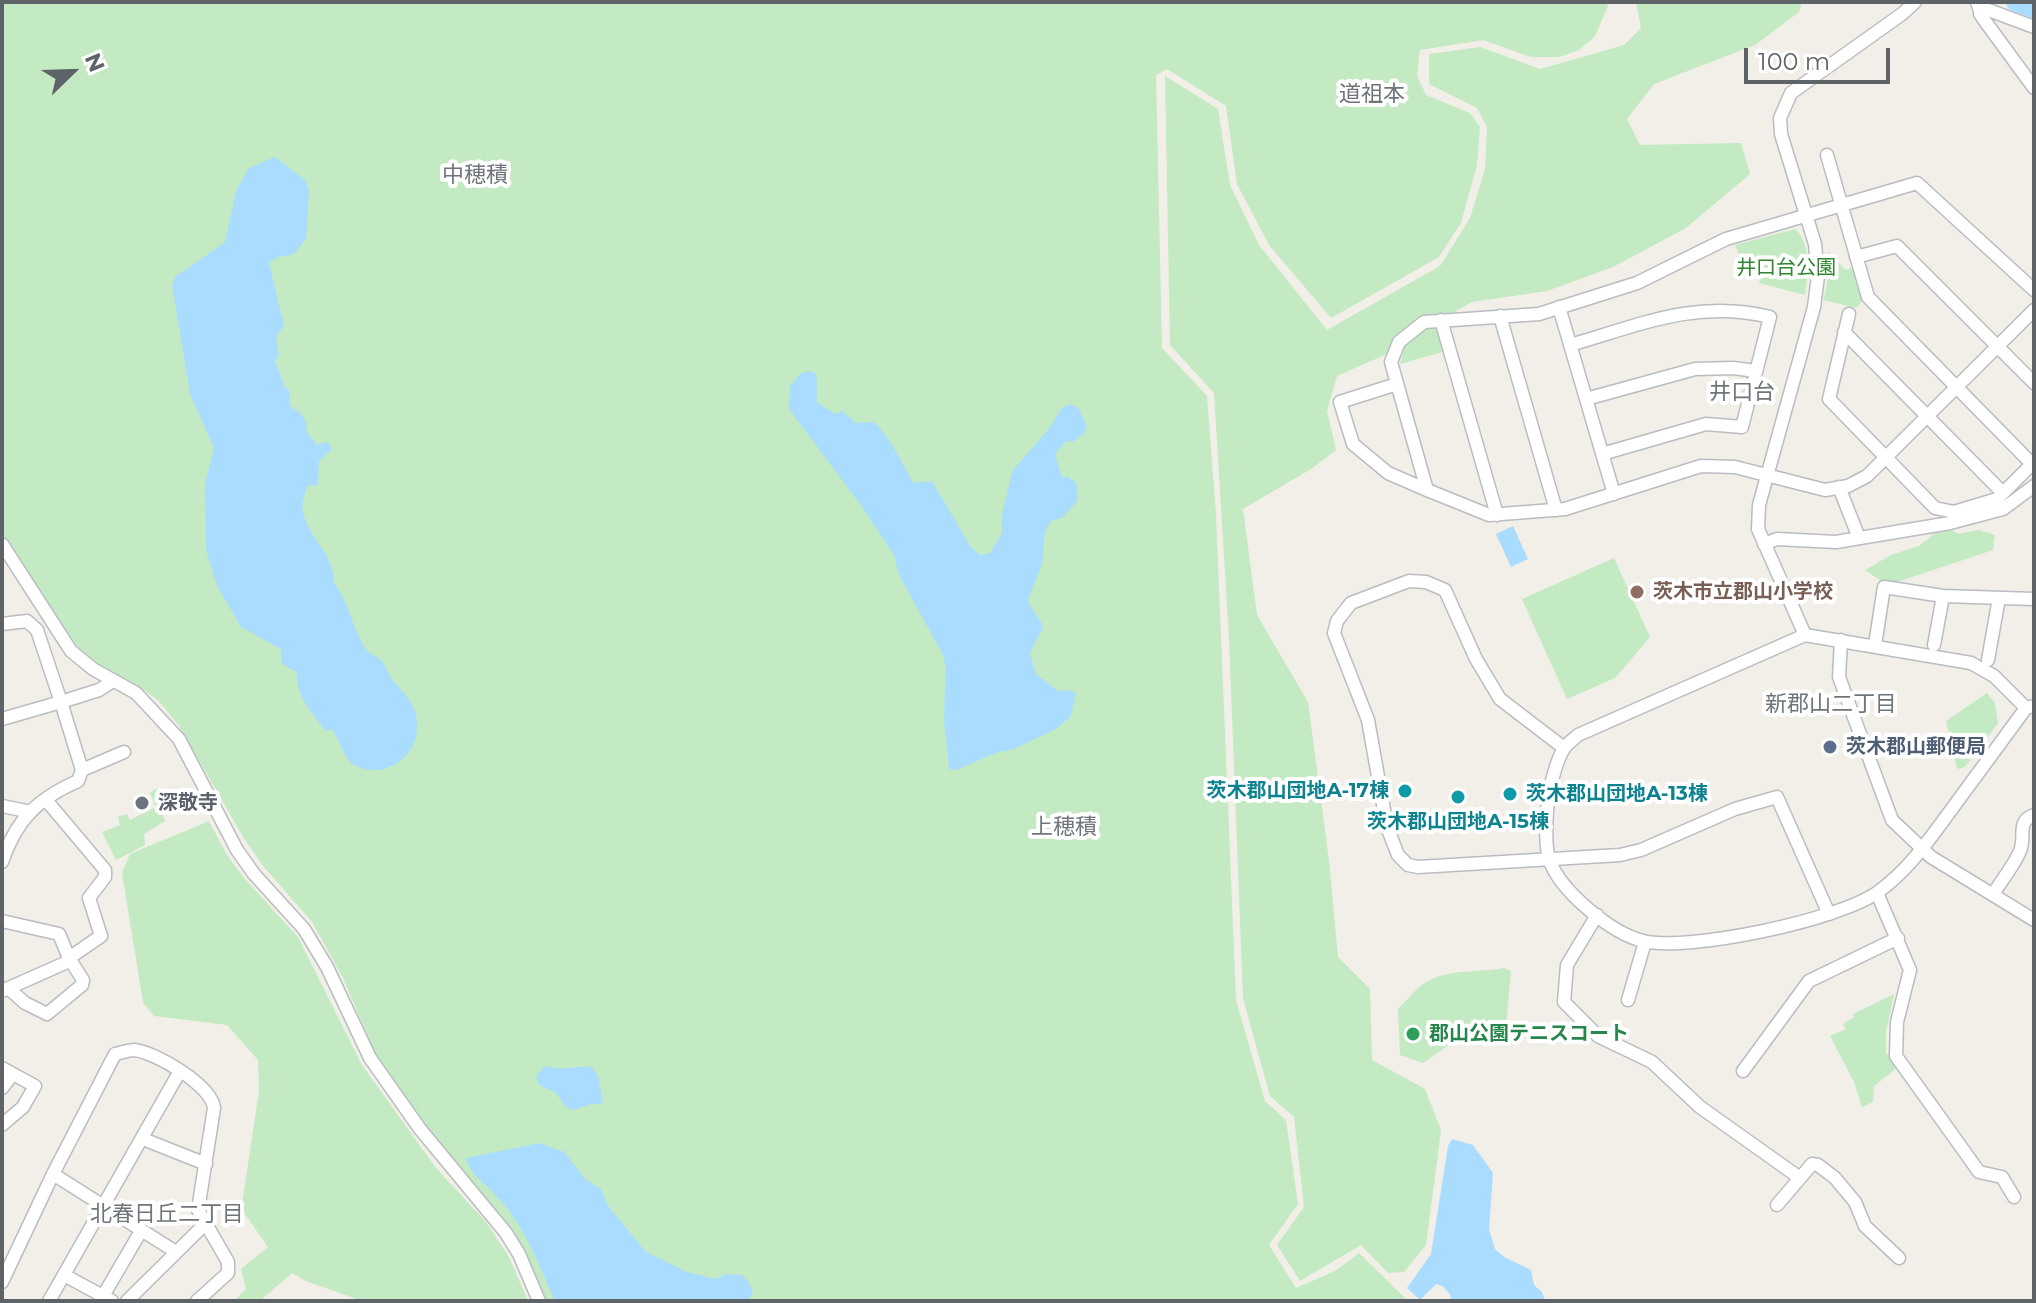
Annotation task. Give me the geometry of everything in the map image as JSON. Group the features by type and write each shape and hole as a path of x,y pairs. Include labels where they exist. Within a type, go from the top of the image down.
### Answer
{"street":[{"path":"1805,635 1758,529 1759,505 1814,307 1818,276 1815,244 1781,134 1780,118 1791,93 1915,2"},
{"path":"1978,7 2034,27"},
{"path":"1978,7 2034,88"},
{"path":"1827,155 1868,297 2033,463 1997,499 1954,512 1935,508 1829,399 1849,314"},
{"path":"1427,490 1391,362 1399,342 1424,322 1539,314 1637,283 1726,239 1917,183 2034,290"},
{"path":"1856,257 1897,246 2034,383"},
{"path":"1559,307 1614,494"},
{"path":"1570,345 1682,312 1717,309 1770,317 1742,427 1706,424 1602,454"},
{"path":"1397,384 1340,402 1353,444 1388,473 1489,515 1556,510 1701,466 1735,467 1825,490 1867,476 2034,310"},
{"path":"1500,316 1556,510"},
{"path":"1441,320 1497,515"},
{"path":"1844,332 2003,493"},
{"path":"1586,399 1695,369 1756,371"},
{"path":"1764,544 1777,539 1836,542 1950,523 2003,509 2034,486"},
{"path":"1839,487 1859,538"},
{"path":"2,544 61,639 82,661 136,693 179,739 237,850 312,941 370,1058 428,1139 506,1233 519,1254 539,1301"},
{"path":"1564,748 1500,699 1476,659 1445,590 1426,582 1409,581 1351,603 1337,621 1334,633 1368,720 1387,827 1398,855 1408,865 1418,867 1620,855 1641,850 1735,809 1777,797 1829,914"},
{"path":"1875,645 1884,587 1943,596 2034,599"},
{"path":"1934,645 1943,596"},
{"path":"1988,660 1999,598"},
{"path":"2,624 27,621 37,630 82,770 78,781 57,790 16,827 2,862"},
{"path":"1805,635 1971,663 1994,676 2030,707 1914,860 1877,893 1802,924 1724,937 1645,942 1621,933 1560,880 1549,859 1546,827 1548,795 1564,748 1592,727 1805,635"},
{"path":"1841,640 1839,677 1892,820 1931,857 2034,920"},
{"path":"2,719 99,690 113,681"},
{"path":"82,770 124,752"},
{"path":"5,990 65,963 101,936 89,898 105,877 105,870 46,800"},
{"path":"2,806 31,812"},
{"path":"1994,893 2021,849 2022,826 2027,817 2034,815"},
{"path":"1877,893 1910,970 1897,1022 1896,1056 1979,1172 2002,1177 2014,1197"},
{"path":"1597,915 1567,965 1564,1002 1598,1036 1652,1062 1700,1107 1800,1178"},
{"path":"2,921 59,934 83,980 82,985 47,1014 5,990"},
{"path":"1743,1071 1809,981 1898,938"},
{"path":"1628,1000 1645,942"},
{"path":"2,1282 115,1054 134,1050 180,1071 206,1090 214,1100 198,1210 228,1262 228,1273 197,1301"},
{"path":"2,1088 8,1071 35,1086 23,1107 2,1125"},
{"path":"49,1301 180,1071"},
{"path":"143,1139 206,1164"},
{"path":"1777,1205 1812,1164 1818,1165 1835,1178 1855,1202 1865,1226 1899,1258"},
{"path":"53,1174 176,1252"},
{"path":"127,1301 204,1225"},
{"path":"64,1275 99,1297 141,1231"}],"green space":[{"path":"2,2 1606,2 1608,6 1595,36 1579,50 1559,57 1531,57 1483,40 1420,50 1417,76 1426,95 1470,113 1480,127 1477,165 1461,223 1439,257 1331,318 1269,245 1237,184 1226,106 1167,69 1156,75 1162,348 1207,396 1216,515 1236,1000 1265,1101 1286,1120 1298,1204 1269,1245 1296,1288 1335,1271 1359,1253 1408,1301 545,1301 513,1233 425,1126 376,1055 342,976 312,922 245,840 179,726 159,701 134,683 101,666 81,650 63,630 2,533"},
{"path":"1636,2 1802,2 1799,12 1755,45 1654,84 1627,119 1640,145 1741,143 1750,174 1686,228 1613,267 1547,291 1472,302 1435,323 1433,325 1438,329 1446,351 1400,364 1405,346 1337,376 1327,411 1336,450 1311,469 1243,509 1257,615 1308,702 1338,957 1370,989 1372,1060 1425,1089 1441,1130 1426,1245 1404,1272 1388,1273 1361,1245 1300,1281 1277,1245 1304,1207 1294,1117 1270,1096 1243,998 1229,638 1214,393 1170,345 1165,76 1218,109 1230,185 1259,245 1327,330 1440,266 1470,218 1485,169 1487,127 1477,108 1429,84 1429,54 1480,47 1540,69 1624,45 1641,28"},
{"name":"井口台公園","path":"1795,229 1806,251 1808,269 1805,295 1759,283 1764,263 1741,260 1735,245"},
{"path":"1828,251 1845,270 1855,267 1865,298 1856,308 1824,300 1829,271"},
{"path":"1951,529 1958,534 1979,530 1995,535 1993,550 1897,582 1884,583 1865,570 1891,555 1919,546 1935,533"},
{"path":"1614,558 1650,637 1615,678 1567,699 1522,599"},
{"path":"1987,693 1995,703 1998,723 1965,767 1957,769 1946,721"},
{"path":"156,789 164,791 168,801 162,813 165,821 144,834 145,845 116,860 102,832 120,825 118,817 127,814 130,820 156,807 150,793"},
{"path":"209,821 227,855 245,879 298,937 362,1065 436,1168 486,1222 509,1257 528,1301 362,1301 292,1273 260,1301 234,1301 246,1289 241,1269 268,1247 238,1204 242,1204 259,1091 258,1060 227,1025 154,1016 143,1002 122,873 130,854"},
{"path":"1504,968 1511,971 1505,1039 1450,1044 1423,1063 1400,1055 1398,1009 1418,988 1440,976"},
{"path":"1894,994 1886,1032 1886,1054 1893,1055 1898,1067 1874,1086 1873,1102 1862,1107 1854,1082 1830,1036 1846,1029 1843,1024 1854,1017 1853,1014"}],"water":[{"path":"275,157 306,181 309,191 306,239 294,254 278,257 269,263 284,325 276,337 279,356 275,361 285,388 289,390 290,406 300,413 306,422 307,432 317,445 327,442 332,449 319,461 318,485 307,486 303,512 326,555 334,583 361,641 368,651 379,658 415,711 416,738 410,749 392,766 380,770 367,770 350,762 332,729 326,731 306,704 299,689 297,672 282,664 281,649 241,627 217,586 206,550 205,485 214,448 190,394 172,285 175,277 225,242 236,191 249,168"},
{"path":"815,373 817,380 817,402 835,414 842,411 856,423 873,422 890,442 914,483 932,481 970,546 980,555 990,553 1002,533 1002,514 1013,470 1048,430 1062,408 1070,404 1079,409 1087,427 1073,442 1066,441 1055,454 1062,478 1067,476 1077,484 1077,501 1062,518 1051,521 1045,532 1042,564 1028,600 1043,627 1030,653 1036,674 1058,691 1076,693 1071,716 1056,729 1014,749 998,752 956,770 949,769 944,720 946,667 942,653 899,575 894,555 789,409 790,386 800,374"},
{"path":"1513,526 1528,559 1511,567 1496,534"},
{"path":"545,1066 591,1067 598,1075 603,1104 573,1110 566,1107 555,1092 539,1085 536,1076"},
{"path":"1452,1139 1473,1145 1493,1173 1489,1229 1495,1249 1531,1270 1534,1285 1542,1292 1545,1301 1450,1301 1451,1296 1443,1286 1436,1284 1420,1300 1407,1288 1431,1254 1448,1146"},
{"path":"540,1143 564,1152 586,1180 601,1189 608,1206 646,1252 687,1272 715,1279 727,1274 742,1275 753,1292 748,1301 555,1301 516,1220 474,1174 466,1158"}],"waterway":[{"path":"2015,2 2034,9"}],"place":[{"name":"茨木市立郡山小学校","path":"1637,592"},
{"name":"茨木郡山郵便局","path":"1830,747"},
{"name":"茨木郡山団地A-17棟","path":"1405,791"},
{"name":"茨木郡山団地A-13棟","path":"1510,794"},
{"name":"茨木郡山団地A-15棟","path":"1458,797"},
{"name":"深敬寺","path":"142,803"},
{"name":"郡山公園テニスコート","path":"1413,1034"}],"district":[{"name":"道祖本","path":"1372,95"},
{"name":"中穂積","path":"475,176"},
{"name":"井口台","path":"1742,393"},
{"name":"新郡山二丁目","path":"1831,705"},
{"name":"上穂積","path":"1064,828"},
{"name":"北春日丘二丁目","path":"167,1215"}]}
